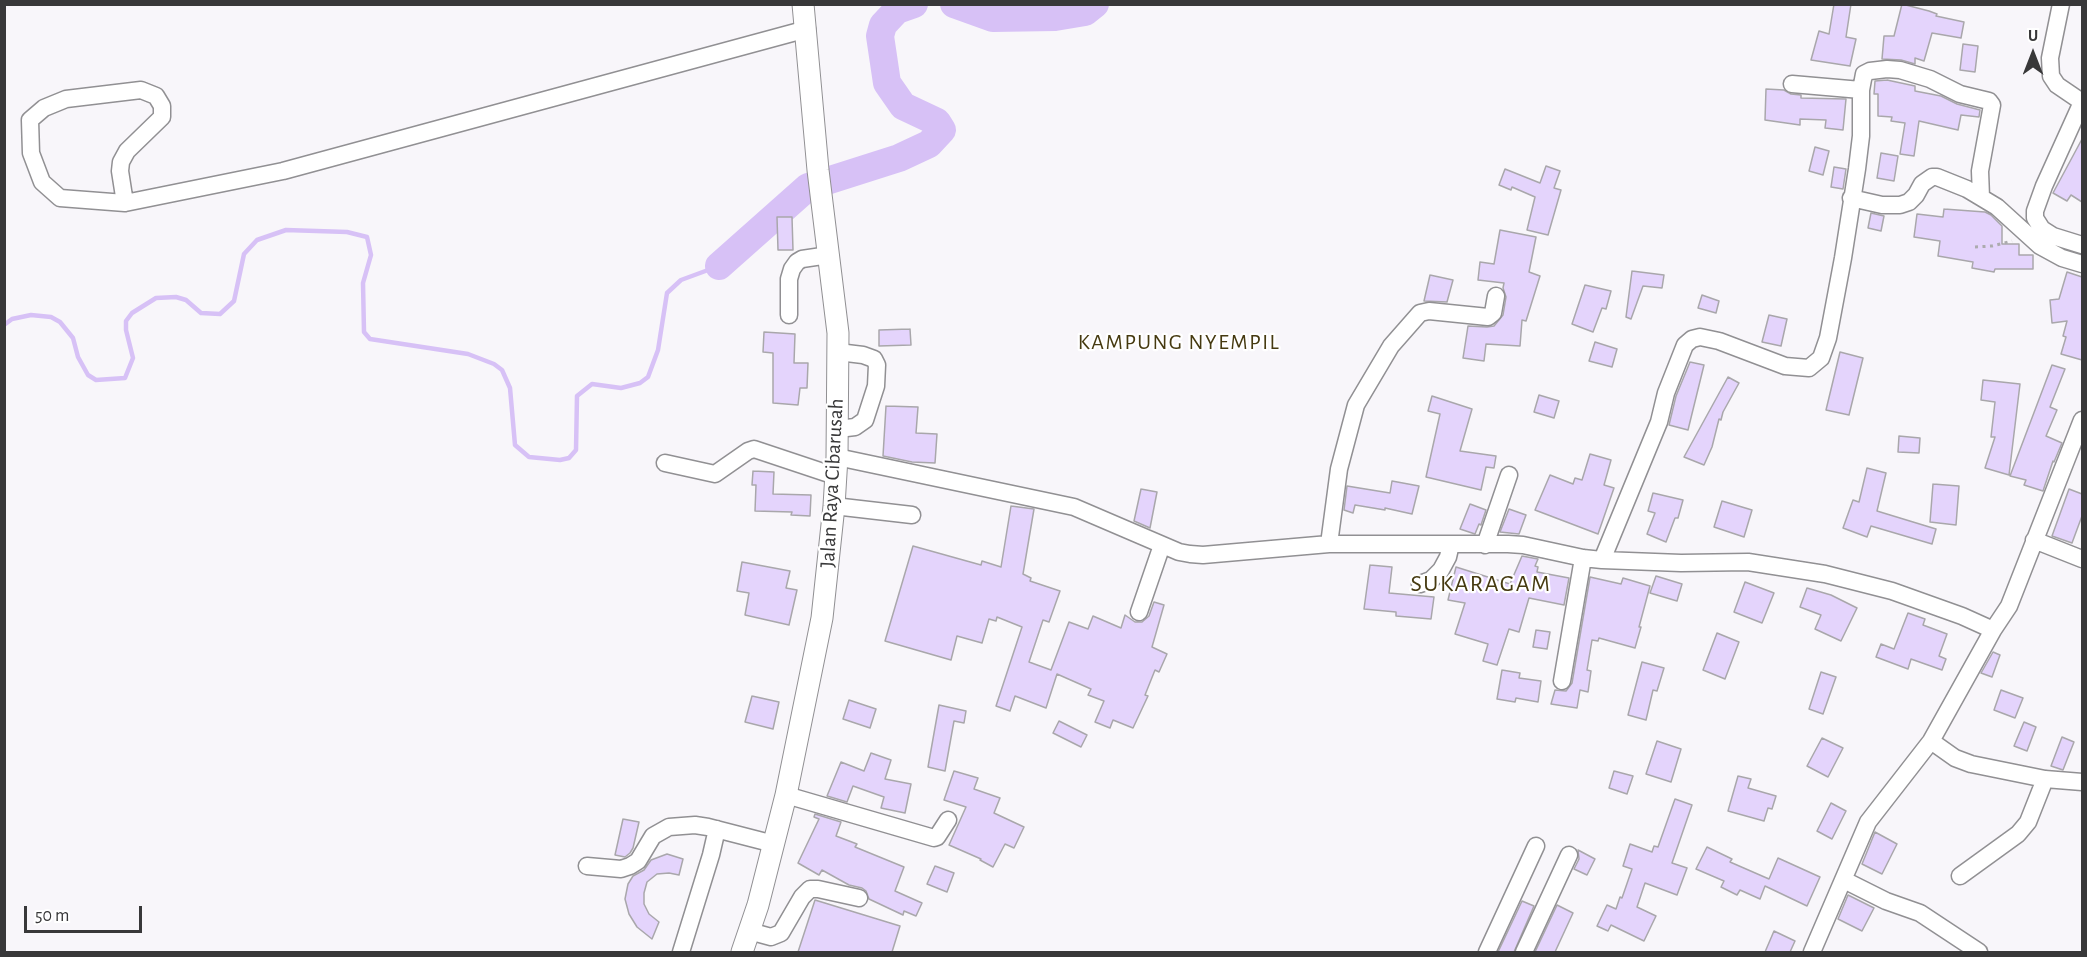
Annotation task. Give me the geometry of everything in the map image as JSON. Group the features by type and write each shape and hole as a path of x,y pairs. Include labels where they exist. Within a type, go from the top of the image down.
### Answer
{"main road":[{"name":"Jalan Raya Cibarusah","path":"742,952 786,795 822,618 834,506 838,429 838,352 803,4"}],"street":[{"path":"2061,4 2050,58 2051,76 2057,85 2082,102 2044,186 2035,211 2035,218 2040,246 2062,258 2082,264"},
{"path":"125,203 120,171 121,162 127,152 162,117 162,106 156,96 141,90 66,99 44,108 30,120 31,153 42,182 54,193 60,198 125,203 283,171 807,29"},
{"path":"1602,560 1659,422 1666,393 1685,345 1692,339 1700,337 1719,341 1785,366 1809,368 1821,358 1828,338 1841,270 1861,136 1861,90 1864,74 1887,69 1914,74 1960,94 1989,101 1992,105 1980,171 1981,197"},
{"path":"1792,84 1861,90"},
{"path":"1851,198 1882,205 1900,205 1909,202 1922,184 1932,177 1937,177 1967,189 2037,233 2082,245"},
{"path":"789,315 789,279 792,269 802,259 829,255"},
{"path":"1329,544 1339,469 1356,405 1391,346 1420,313 1429,311 1488,317 1493,313 1496,296"},
{"path":"838,352 863,355 874,359 877,365 876,386 865,420 855,427 838,429"},
{"path":"1812,952 1868,822 1931,741 1993,630 2009,606 2082,420"},
{"path":"665,463 715,474 754,449 836,467 1074,507 1179,552 1203,555 1329,544 1451,544 1523,545 1602,560 1681,563 1748,562 1825,574 1892,591 1962,616 1993,630"},
{"path":"1485,545 1509,475"},
{"path":"834,506 912,515"},
{"path":"2034,540 2082,559"},
{"path":"1420,584 1431,580 1441,570 1448,557 1451,544"},
{"path":"1139,612 1162,545"},
{"path":"1562,681 1583,558"},
{"path":"1931,741 1954,758 1971,764 2045,779 2082,783"},
{"path":"1960,876 2018,834 2028,822 2045,779"},
{"path":"786,795 934,838 948,820"},
{"path":"587,866 621,869 630,866 639,861 653,836 669,827 695,825 774,844"},
{"path":"681,952 717,829"},
{"path":"1487,952 1536,846"},
{"path":"1524,952 1569,855"},
{"path":"1844,880 1886,901 1920,913 1979,952"},
{"path":"749,931 771,937 781,933 802,897 810,889 859,898"}],"path":[{"path":"1975,247 1992,246 2037,233"}],"building":[{"path":"1834,4 1851,4 1846,37 1856,39 1850,66 1811,60 1819,31 1829,34"},
{"path":"1902,4 1929,11 1937,14 1936,16 1964,22 1961,38 1932,33 1924,61 1915,58 1915,64 1901,60 1882,59 1884,36 1894,36"},
{"path":"1963,44 1978,46 1975,72 1960,70"},
{"path":"1887,80 1915,86 1915,91 1941,96 1957,104 1980,110 1979,117 1961,115 1958,130 1919,121 1914,156 1900,154 1905,123 1891,121 1892,117 1878,116 1878,94 1874,94 1875,81"},
{"path":"1766,89 1784,90 1791,94 1801,95 1801,98 1846,99 1843,130 1825,128 1826,120 1800,119 1800,125 1765,120"},
{"path":"2082,139 2082,202 2071,195 2067,201 2053,193"},
{"path":"1815,147 1829,151 1823,175 1809,171"},
{"path":"1881,153 1898,156 1894,181 1877,178"},
{"path":"1546,166 1560,171 1554,188 1561,190 1548,235 1527,230 1535,197 1512,187 1511,190 1499,185 1505,169 1540,183"},
{"path":"1834,167 1846,169 1843,189 1831,187"},
{"path":"1944,209 1985,212 1991,215 2002,226 2002,244 2019,244 2019,255 2033,255 2033,269 1995,269 1994,272 1972,268 1973,262 1938,256 1940,241 1914,237 1917,214 1943,217"},
{"path":"1871,213 1884,216 1881,231 1868,228"},
{"path":"777,217 792,217 793,250 778,250"},
{"path":"1500,230 1536,237 1529,272 1540,276 1526,321 1522,320 1520,346 1486,344 1484,361 1463,358 1468,326 1494,326 1503,315 1506,297 1504,283 1478,280 1480,262 1494,264"},
{"path":"1632,271 1664,275 1662,288 1643,286 1631,319 1626,317"},
{"path":"2067,272 2082,277 2082,360 2061,354 2066,337 2063,336 2067,321 2052,323 2050,300 2059,299"},
{"path":"1430,275 1453,280 1447,302 1424,301"},
{"path":"1585,285 1611,291 1606,309 1602,308 1593,332 1572,324"},
{"path":"1702,295 1719,301 1716,313 1698,308"},
{"path":"1769,315 1787,319 1781,346 1762,342"},
{"path":"910,329 911,345 879,346 879,330"},
{"path":"764,332 795,334 794,363 808,363 807,388 800,388 798,405 773,403 773,353 763,352"},
{"path":"1595,342 1617,349 1612,367 1589,361"},
{"path":"1840,352 1863,358 1849,415 1826,410"},
{"path":"1690,362 1704,365 1688,430 1669,425 1676,396"},
{"path":"2052,365 2065,369 2050,407 2057,410 2046,436 2062,443 2043,491 2024,485 2026,480 2010,476"},
{"path":"1728,377 1739,383 1721,420 1719,419 1712,447 1704,465 1684,457"},
{"path":"1983,380 2020,384 2009,475 1985,468 1995,437 1991,437 1995,402 1981,400"},
{"path":"1539,395 1559,401 1554,418 1534,412"},
{"path":"1432,396 1472,409 1460,451 1496,456 1494,468 1486,467 1481,490 1426,477 1440,414 1428,411"},
{"path":"886,406 918,407 916,433 937,434 935,463 912,462 883,456"},
{"path":"1899,436 1920,438 1919,453 1898,452"},
{"path":"1590,454 1611,460 1604,485 1614,488 1598,534 1535,510 1550,475 1573,484 1575,478 1582,480"},
{"path":"1867,468 1886,473 1877,511 1936,529 1932,544 1871,526 1867,537 1843,528 1853,500 1859,502"},
{"path":"753,471 774,472 773,494 811,495 810,516 791,515 792,512 755,511 756,485 752,485"},
{"path":"1392,481 1419,486 1412,514 1355,505 1353,513 1344,510 1347,486 1390,493"},
{"path":"1933,484 1959,486 1956,525 1930,522"},
{"path":"1141,489 1157,492 1150,528 1134,521"},
{"path":"2069,489 2082,494 2082,516 2072,543 2052,536"},
{"path":"1653,493 1683,500 1678,518 1675,518 1666,542 1647,534 1655,513 1648,511"},
{"path":"1722,501 1752,510 1744,537 1714,527"},
{"path":"1470,504 1486,510 1475,534 1460,529"},
{"path":"1011,506 1034,509 1023,574 1031,578 1030,581 1060,591 1049,622 1043,620 1029,662 1051,670 1069,622 1088,629 1093,616 1121,628 1125,615 1135,622 1142,622 1149,616 1154,602 1164,605 1152,647 1167,654 1159,672 1155,670 1145,695 1148,696 1133,728 1113,720 1110,728 1095,722 1104,701 1088,695 1091,689 1057,674 1046,708 1015,696 1010,711 996,706 1022,627 997,617 996,621 989,619 982,643 957,636 951,660 885,641 913,546 981,565 982,561 1001,567"},
{"path":"1509,509 1526,515 1519,534 1500,532"},
{"path":"1522,556 1538,559 1535,566 1538,567 1537,572 1569,578 1564,605 1529,598 1519,632 1509,629 1497,665 1483,661 1488,644 1455,634 1465,603 1448,600 1456,567 1510,584"},
{"path":"742,562 790,571 786,588 797,590 789,625 745,615 749,593 737,591"},
{"path":"1370,565 1392,567 1389,593 1434,597 1431,619 1396,616 1396,612 1364,609"},
{"path":"1656,576 1682,584 1677,601 1650,593"},
{"path":"1590,577 1621,584 1623,578 1650,586 1635,648 1599,638 1598,641 1592,640 1587,670 1591,671 1588,692 1580,690 1577,708 1551,704 1555,690 1566,691 1572,683"},
{"path":"1745,582 1774,593 1762,623 1734,612"},
{"path":"1807,588 1831,595 1857,608 1841,641 1815,629 1821,615 1800,607"},
{"path":"1908,613 1925,619 1923,625 1947,634 1939,656 1946,659 1942,670 1911,659 1908,669 1876,657 1881,644 1894,649"},
{"path":"1536,630 1550,632 1547,649 1533,647"},
{"path":"1717,633 1739,642 1725,679 1703,670"},
{"path":"1993,652 2000,655 1992,677 1981,673"},
{"path":"1642,662 1664,668 1657,691 1653,690 1646,720 1628,715"},
{"path":"1502,670 1520,673 1519,678 1541,681 1538,702 1516,698 1515,702 1497,699"},
{"path":"1821,672 1836,677 1823,714 1809,709"},
{"path":"2001,690 2023,698 2015,718 1994,710"},
{"path":"752,696 779,702 773,729 745,722"},
{"path":"849,700 876,709 870,728 843,719"},
{"path":"939,705 966,711 964,723 954,721 945,771 928,767"},
{"path":"1059,721 1087,735 1081,747 1053,733"},
{"path":"2024,722 2036,727 2027,751 2014,746"},
{"path":"2062,737 2074,742 2063,770 2051,766"},
{"path":"1822,738 1843,748 1828,777 1807,766"},
{"path":"1657,741 1681,749 1671,782 1646,774"},
{"path":"871,753 891,760 885,779 911,784 905,813 881,808 884,797 853,786 847,802 827,796 841,762 864,771"},
{"path":"954,771 978,778 974,789 1000,798 994,813 1024,827 1014,848 1005,844 993,867 949,845 966,807 944,800"},
{"path":"1614,771 1633,776 1627,794 1609,788"},
{"path":"1738,776 1751,779 1748,788 1776,796 1772,809 1768,808 1764,821 1728,811"},
{"path":"1675,799 1692,805 1672,863 1687,868 1677,895 1645,883 1637,907 1656,916 1644,941 1611,925 1608,931 1597,926 1607,905 1616,909 1620,897 1622,898 1632,869 1623,866 1630,844 1652,852 1654,846 1658,847"},
{"path":"1831,803 1846,811 1832,839 1817,831"},
{"path":"815,814 841,822 836,836 857,844 855,847 904,867 895,891 922,903 916,916 904,911 903,915 869,899 862,888 849,885 822,870 819,875 798,863 819,819 814,817"},
{"path":"623,819 639,822 633,848 625,857 615,855"},
{"path":"1875,832 1897,844 1882,874 1862,864"},
{"path":"1707,847 1732,859 1730,862 1769,879 1778,858 1820,877 1807,906 1765,886 1760,899 1740,890 1737,895 1721,887 1724,881 1696,869"},
{"path":"1578,850 1595,859 1587,875 1574,869 1579,859"},
{"path":"667,854 683,859 679,875 657,874 647,882 644,904 649,914 659,922 652,939 637,927 629,914 625,899 628,884 633,876 644,870 651,860"},
{"path":"935,866 954,873 947,892 927,884"},
{"path":"1848,895 1874,908 1862,931 1838,919"},
{"path":"815,900 900,926 892,952 798,952"},
{"path":"1522,901 1534,906 1514,952 1498,952"},
{"path":"1557,905 1573,913 1555,952 1535,952"},
{"path":"1774,931 1795,941 1790,952 1765,952"}],"waterway":[{"path":"719,266 808,187 899,158 929,144 942,130 937,122 903,106 887,83 880,36 883,25 897,10 914,4"},
{"path":"954,4 993,18 1055,17 1085,12 1095,4"},
{"path":"4,325 12,319 31,315 51,317 60,322 73,338 78,357 88,375 96,380 125,378 133,358 126,330 126,321 132,313 156,298 176,297 186,300 201,313 220,314 234,301 244,254 257,240 286,230 347,232 367,237 371,255 363,283 364,332 370,339 468,354 494,364 502,370 510,388 515,445 529,457 560,460 569,458 576,450 577,396 592,384 621,388 640,383 648,377 658,350 667,293 681,280 719,266"}],"district":[{"name":"KAMPUNG NYEMPIL","path":"1179,342"},
{"name":"SUKARAGAM","path":"1481,584"}]}
